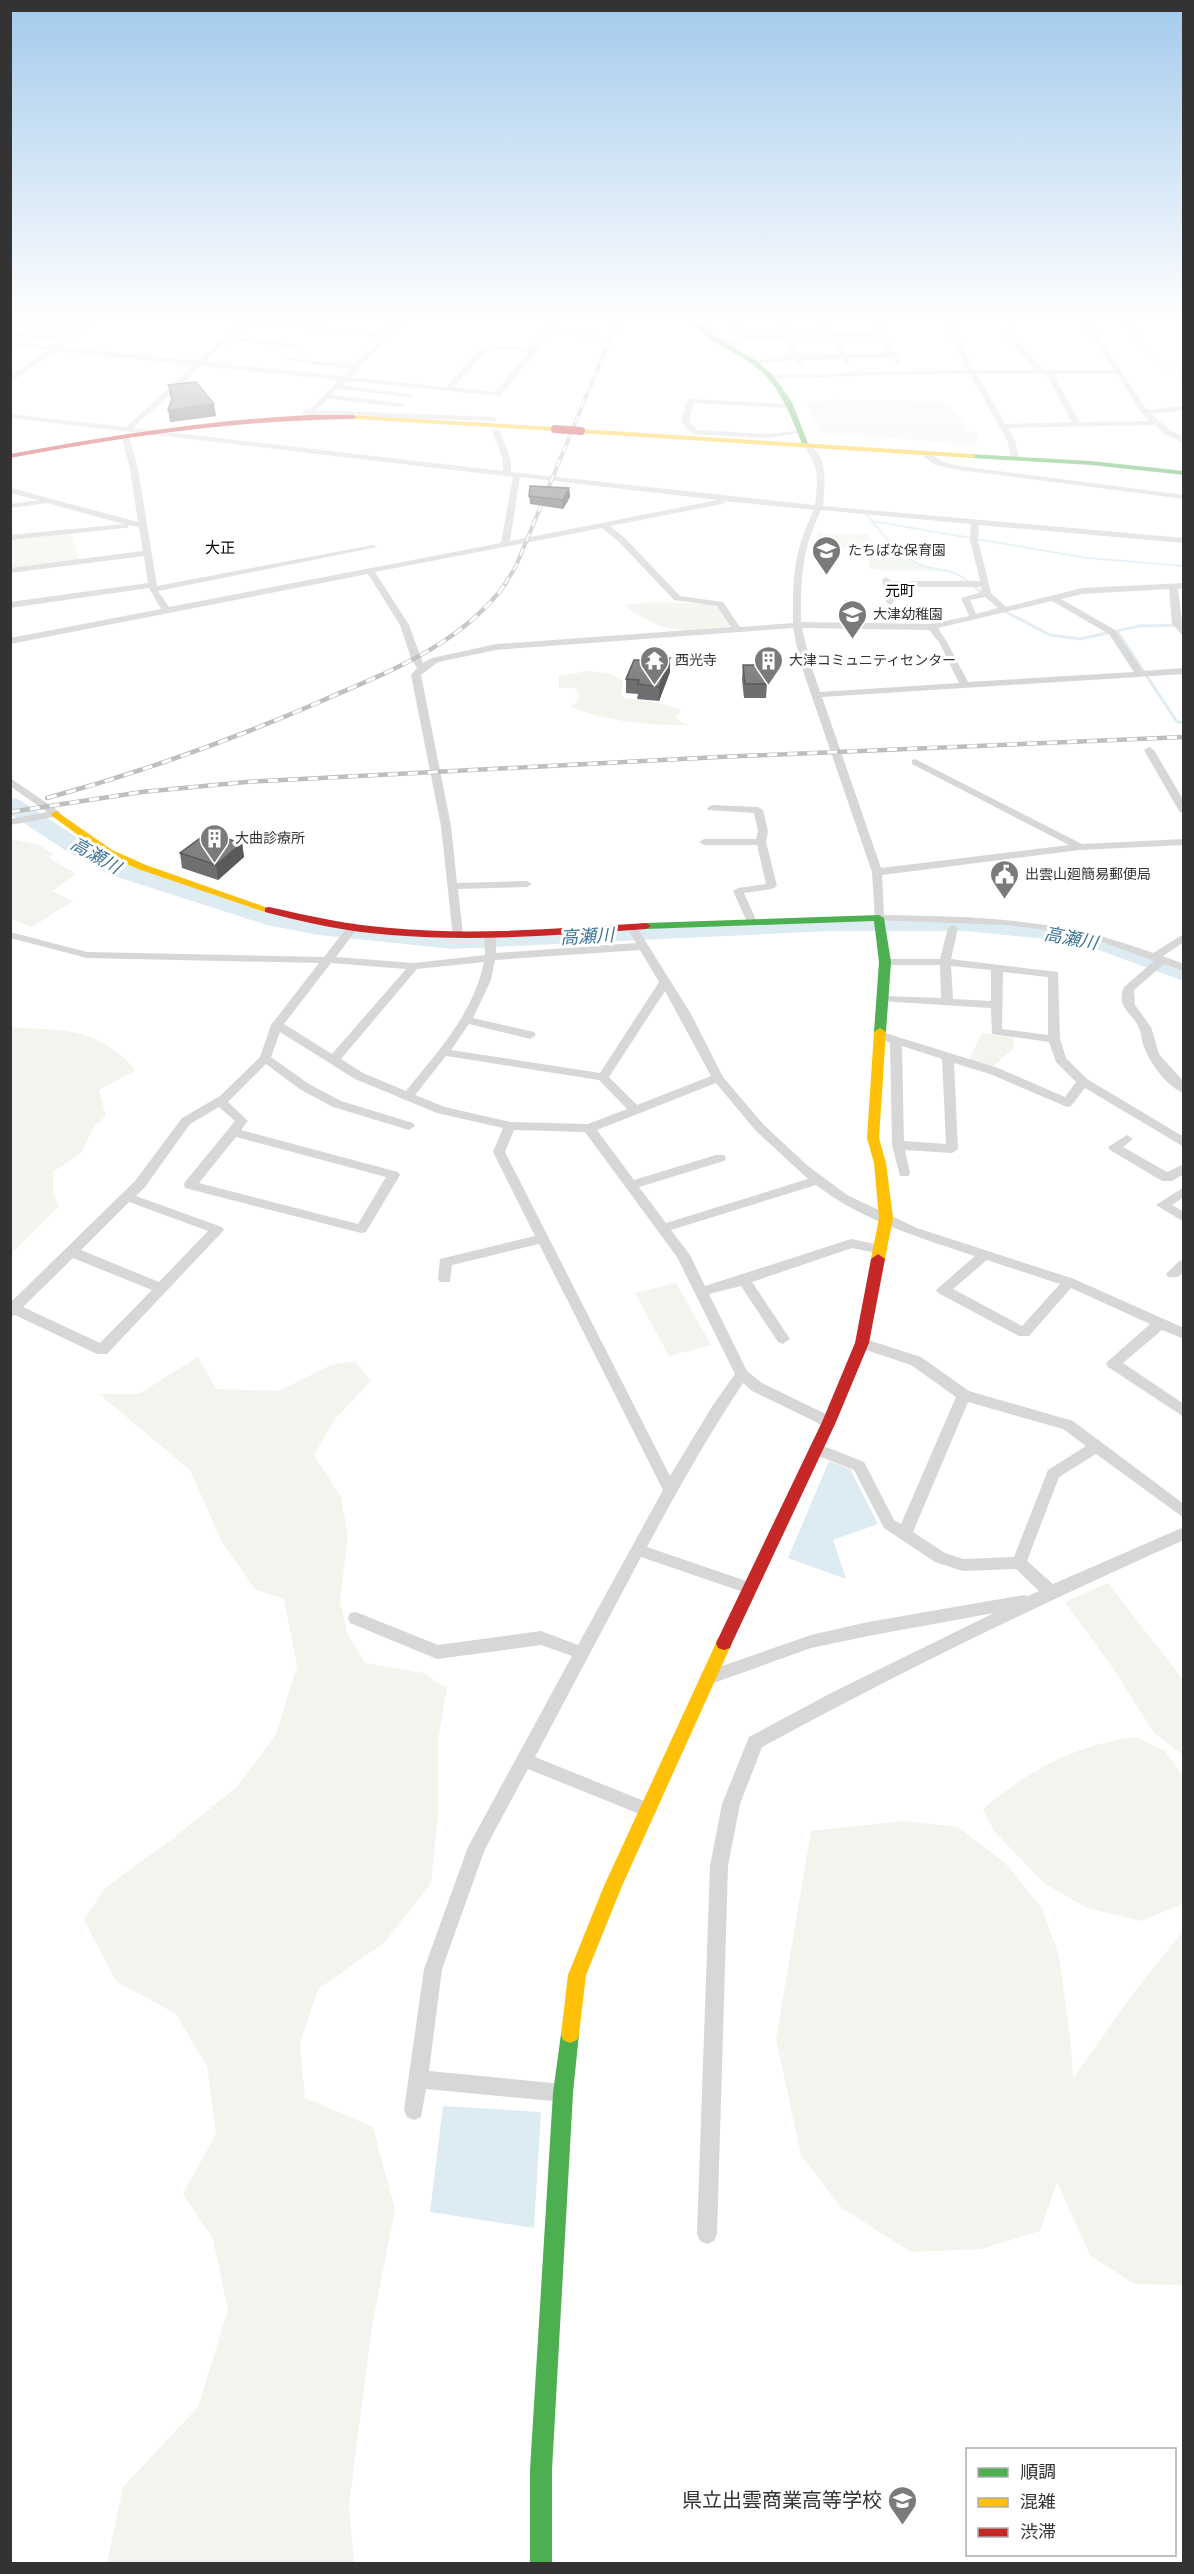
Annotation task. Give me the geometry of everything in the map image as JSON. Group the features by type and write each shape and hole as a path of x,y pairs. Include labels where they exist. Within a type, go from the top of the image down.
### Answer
{"main road":[{"path":"10,456 77,442"},
{"path":"838,442 926,453 1184,473"},
{"path":"56,814 108,852 142,867 254,906 302,918 406,933 490,935 879,918 885,962 873,1138 880,1163 886,1218 862,1343 829,1422 749,1588 613,1886 577,1975 563,2093 541,2470 541,2564"}],"street":[{"path":"128,442 153,587 167,611"},
{"path":"241,442 736,500 1184,541"},
{"path":"500,442 508,457 507,474"},
{"path":"807,442 822,473 819,507 805,537 797,573 797,626 805,662 877,872 879,918 996,922 1077,932 1184,968"},
{"path":"1011,442 1015,459"},
{"path":"926,453 938,463 959,468 1184,497"},
{"path":"505,544 517,475"},
{"path":"10,490 142,525"},
{"path":"10,641 736,500"},
{"path":"10,506 51,502"},
{"path":"975,521 974,540 987,594 1005,610"},
{"path":"10,538 142,525"},
{"path":"604,525 623,541 677,598 720,604 737,629"},
{"path":"10,605 153,587 373,547"},
{"path":"10,571 147,554"},
{"path":"370,572 413,643 414,659 422,668"},
{"path":"890,602 886,582 984,584"},
{"path":"457,935 447,826 416,675 435,660 495,647 737,629 797,626 932,627 1082,591 1178,586 1176,624 1184,634"},
{"path":"974,618 965,597 987,594"},
{"path":"1054,598 1112,632 1140,675"},
{"path":"932,627 943,642 964,684"},
{"path":"816,695 1184,671"},
{"path":"1149,750 1184,811"},
{"path":"915,762 1080,847"},
{"path":"10,781 56,814"},
{"path":"712,808 758,810 763,831 761,842 772,886 738,891 752,922"},
{"path":"10,822 56,814"},
{"path":"704,842 761,842"},
{"path":"877,872 1080,847 1184,842"},
{"path":"452,886 527,884"},
{"path":"126,1197 217,1230 102,1350 12,1310 70,1251 126,1197 140,1184 186,1121 220,1101 265,1058 276,1025 354,926"},
{"path":"632,928 685,1014 718,1078 759,1127 818,1180 842,1198 912,1232 1069,1282 1184,1334"},
{"path":"947,1002 945,963 953,928"},
{"path":"10,935 87,955 329,960 414,966 492,957 643,946"},
{"path":"409,1095 443,1052 479,1000 492,957 490,935"},
{"path":"1184,937 1128,989 1126,1002 1136,1018 1146,1027 1146,1041 1162,1070 1184,1089"},
{"path":"885,962 945,963 1054,974 1054,1040 1060,1059 1083,1082 1184,1143"},
{"path":"334,1060 414,966"},
{"path":"997,969 996,1032 1054,1040"},
{"path":"603,1077 664,982"},
{"path":"883,999 996,1005"},
{"path":"465,1020 530,1035"},
{"path":"276,1025 359,1076 441,1110 510,1126 589,1128 718,1078"},
{"path":"881,1036 994,1071 1067,1103 1083,1082"},
{"path":"896,1041 898,1145 904,1173"},
{"path":"443,1052 603,1077 635,1110"},
{"path":"898,1145 952,1149 948,1057"},
{"path":"265,1058 305,1087 337,1104 409,1126"},
{"path":"220,1101 242,1121 233,1132 190,1185 362,1229 394,1175 233,1132"},
{"path":"510,1126 499,1152 670,1490"},
{"path":"589,1128 683,1255 742,1374 757,1387 829,1422"},
{"path":"1127,1139 1114,1147 1167,1178 1184,1168"},
{"path":"630,1185 720,1158"},
{"path":"663,1228 818,1180"},
{"path":"1184,1191 1162,1205 1184,1218"},
{"path":"445,1279 445,1262 543,1239"},
{"path":"701,1292 744,1280 851,1243 880,1248"},
{"path":"70,1251 162,1289"},
{"path":"986,1254 943,1290 1024,1333 1069,1282"},
{"path":"744,1280 783,1339"},
{"path":"1161,1323 1113,1363 1184,1412"},
{"path":"862,1343 916,1361 964,1395 1068,1425 1184,1512"},
{"path":"414,2110 433,1969 477,1846 670,1490 718,1409 742,1374"},
{"path":"904,1536 964,1395"},
{"path":"1019,1563 1053,1474 1095,1447"},
{"path":"816,1449 859,1466 889,1524 939,1558 963,1565 1019,1563"},
{"path":"707,2234 719,1866 731,1804 755,1742 840,1697 1046,1595 1184,1533"},
{"path":"638,1550 749,1588"},
{"path":"1019,1563 1046,1595"},
{"path":"708,1678 811,1642 1046,1595"},
{"path":"356,1618 437,1652 542,1638 583,1653"},
{"path":"525,1760 648,1810"},
{"path":"418,2079 563,2093"}],"shaded area":[{"path":"937,442 977,442 977,446"},
{"path":"818,532 868,534 873,545 896,547 915,564 949,571 869,569 868,551 816,546"},
{"path":"72,534 79,560 11,568 10,540"},
{"path":"655,602 718,604 733,626 688,630 663,627 638,615 624,605"},
{"path":"588,671 609,673 623,681 621,693 625,698 659,703 681,710 675,718 688,725 628,722 571,707 579,699 579,693 575,688 559,688 559,676"},
{"path":"11,839 39,845 54,854 49,858 76,874 52,891 73,901 32,927 11,919"},
{"path":"11,1027 79,1033 107,1045 136,1070 99,1090 106,1116 94,1126 82,1152 53,1172 53,1193 59,1206 11,1254"},
{"path":"982,1033 1014,1038 1013,1049 992,1067 969,1060"},
{"path":"676,1283 711,1345 669,1356 635,1293"},
{"path":"198,1357 216,1389 279,1391 331,1365 355,1361 371,1381 335,1419 314,1455 341,1497 348,1537 340,1599 347,1633 365,1663 424,1673 447,1689 438,1740 438,1814 431,1883 385,1942 318,1989 300,2044 305,2098 373,2127 395,2210 372,2326 349,2505 354,2563 107,2563 123,2487 198,2407 228,2310 213,2239 183,2194 216,2134 207,2066 176,2014 116,1981 84,1920 105,1888 171,1840 237,1787 276,1735 297,1666 284,1599 255,1589 221,1540 190,1470 99,1394 139,1394"},
{"path":"829,1461 850,1469 878,1524 833,1540 846,1579 788,1558"},
{"path":"1108,1583 1183,1680 1183,1755 1154,1733 1115,1671 1065,1602"},
{"path":"1136,1737 1165,1751 1183,1776 1183,1904 1141,1921 1087,1908 1044,1883 994,1831 983,1809 1000,1795 1054,1761 1094,1746"},
{"path":"903,1821 958,1827 1005,1863 1042,1908 1059,1956 1071,2044 1073,2079 1132,1995 1183,1931 1183,2285 1134,2284 1090,2255 1057,2182 1040,2231 981,2249 911,2252 842,2208 801,2155 776,2039 811,1831"},
{"path":"443,2106 541,2112 534,2228 430,2212"}],"building":[{"path":"530,486 569,488 563,500 529,496"},
{"path":"644,656 670,658 659,687 638,684 639,680 626,679 634,660 642,660"},
{"path":"743,665 765,665 767,684 745,684"},
{"path":"207,833 242,843 216,865 180,853"}],"waterway":[{"path":"10,488 25,492"},
{"path":"864,512 872,521"},
{"path":"872,521 1087,558 1184,566"},
{"path":"872,521 892,544 916,563 957,574 972,584"},
{"path":"970,583 984,595"},
{"path":"1002,610 1050,635 1080,639 1139,626 1184,625"},
{"path":"1117,631 1177,722 1184,722"},
{"name":"高瀬川","path":"10,804 76,847 119,870 275,920 319,928 452,942 831,924 965,924 1056,933 1099,942 1184,974"}],"railway":[{"path":"505,584 516,566 567,442"},
{"path":"47,798 116,778 217,743 284,717 395,668 444,641 467,624 488,605 506,583"},
{"path":"10,812 142,792 246,782 719,757 1184,737"}],"traffic: fast":[{"path":"972,456 1091,463 1184,473"},
{"path":"646,926 879,918 885,962 880,1032"},
{"path":"541,2564 541,2470 563,2093 570,2034"}],"traffic: slow":[{"path":"755,442 972,456"},
{"path":"56,814 108,852 142,867 269,910"},
{"path":"878,1259 886,1218 880,1163 873,1138 880,1032"},
{"path":"570,2034 577,1975 613,1886 724,1643"}],"traffic: jam":[{"path":"10,456 89,442"},
{"path":"269,910 338,925 409,933 498,934 646,926"},
{"path":"724,1643 829,1422 862,1343 878,1259"}],"place":[{"name":"たちばな保育園","path":"827,576"},
{"name":"大津幼稚園","path":"852,640"},
{"name":"西光寺","path":"654,686"},
{"name":"大津コミュニティセンター","path":"768,686"},
{"name":"大曲診療所","path":"214,864"},
{"name":"出雲山廻簡易郵便局","path":"1004,900"},
{"name":"県立出雲商業高等学校","path":"903,2526"}],"district":[{"name":"大正","path":"220,548"},
{"name":"元町","path":"900,591"}]}
